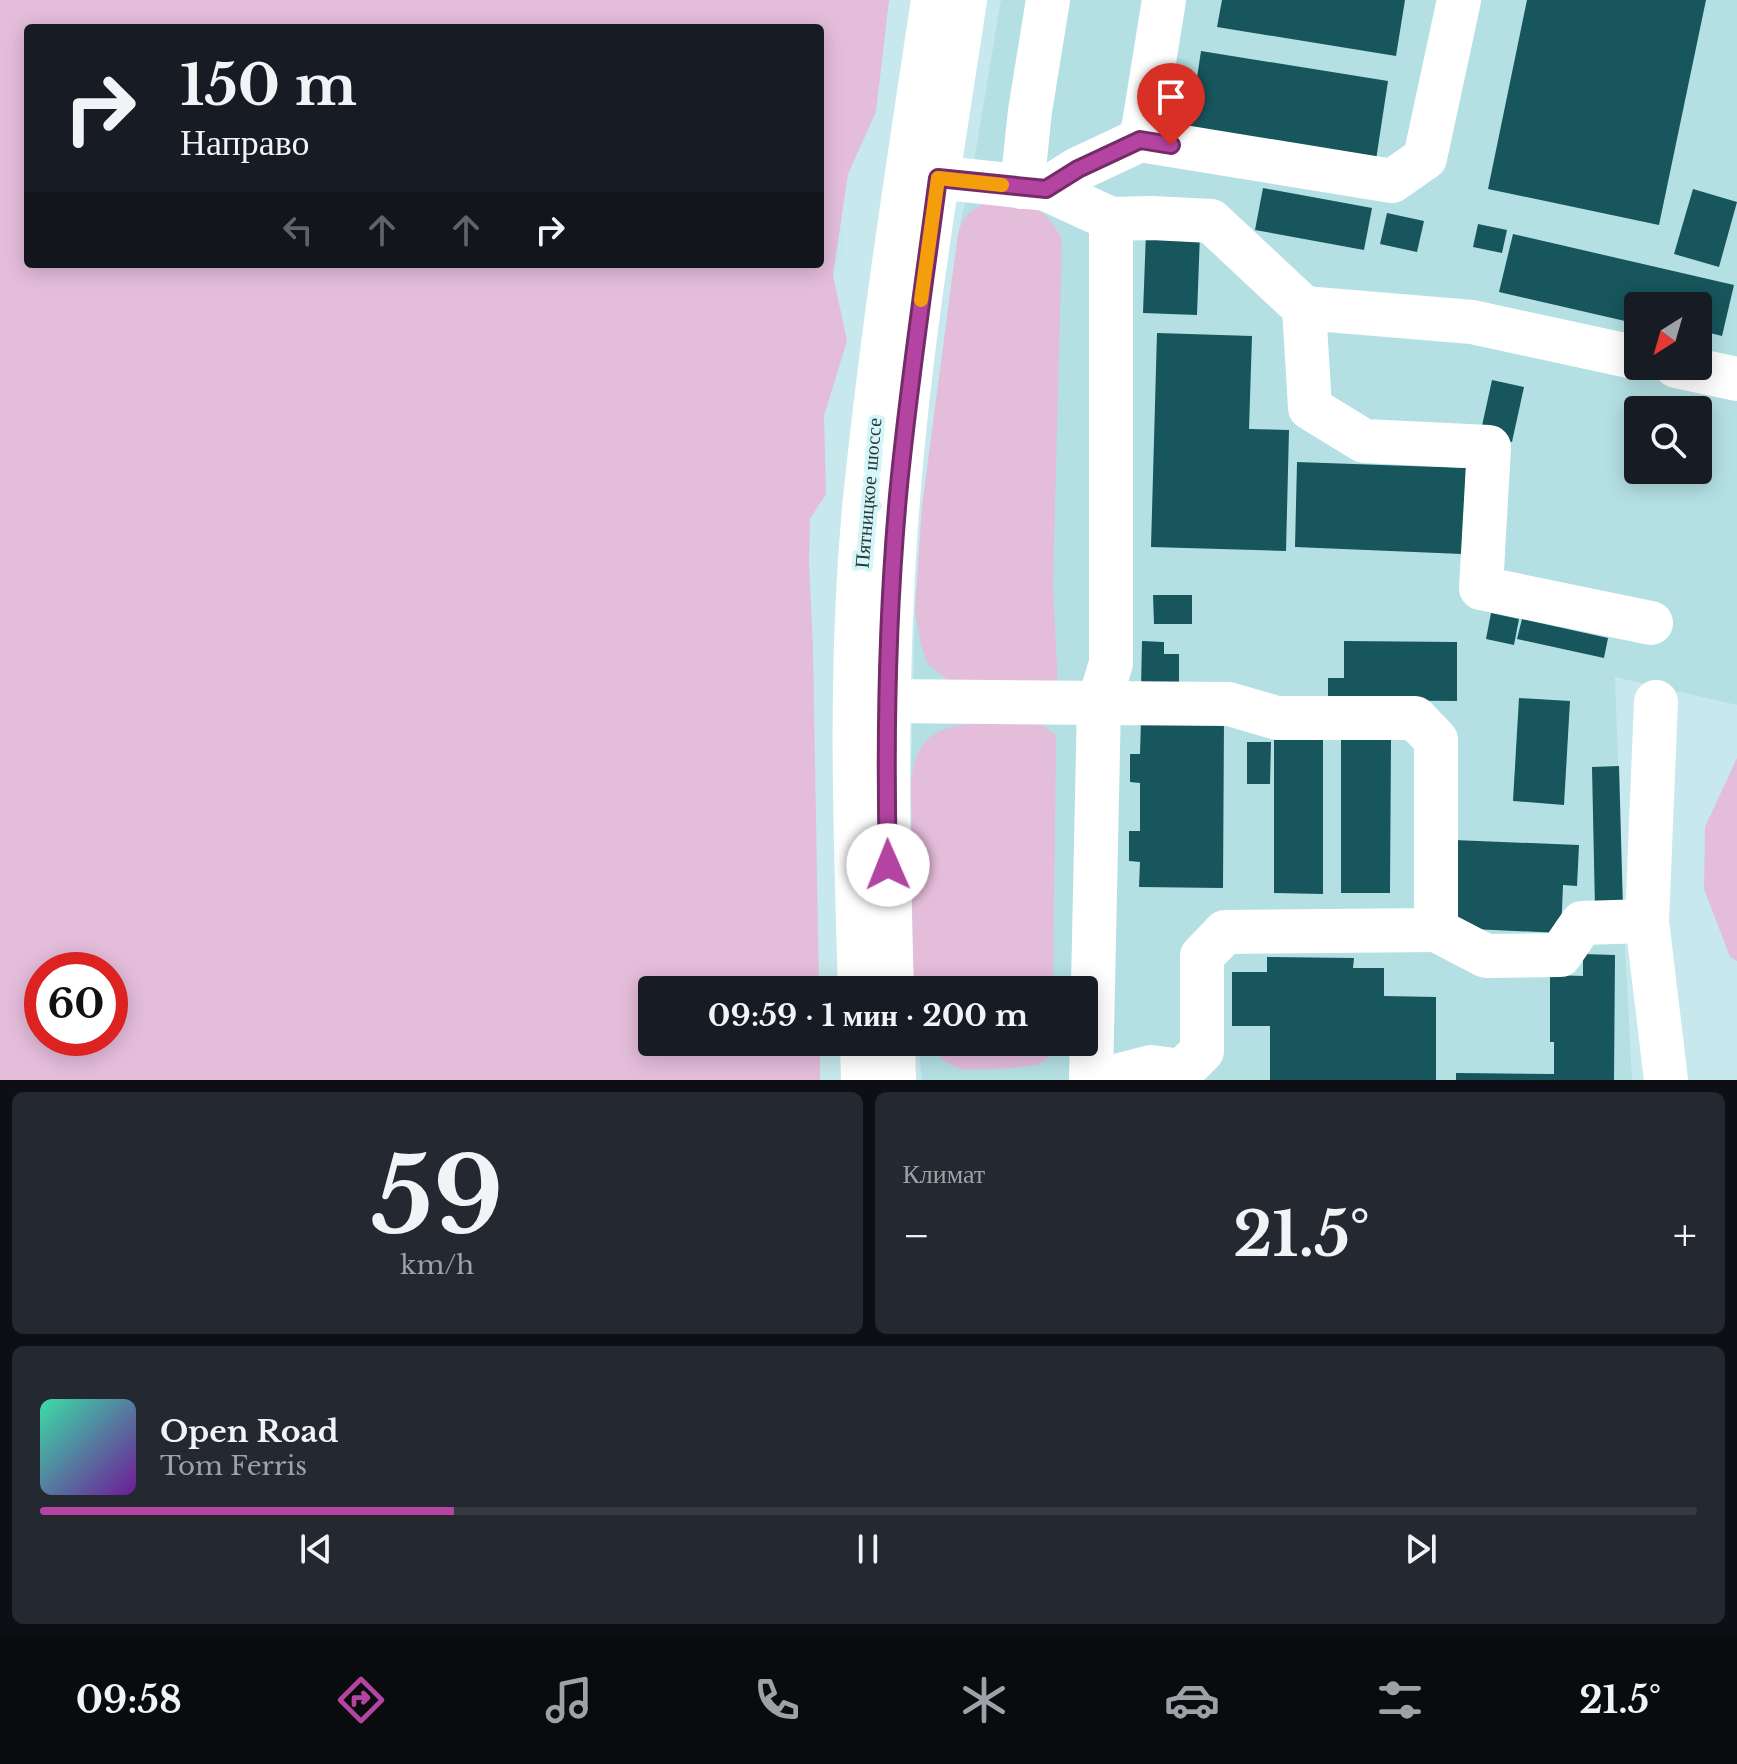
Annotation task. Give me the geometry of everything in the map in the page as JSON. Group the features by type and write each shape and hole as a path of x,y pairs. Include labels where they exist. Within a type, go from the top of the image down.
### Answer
{"main road":[{"name":"Пятницкое шоссе","path":"892,976 887,834 891,605 898,497 916,337 933,0"},
{"name":"Пятницкое шоссе","path":"860,976 856,707 865,500 923,176 965,0"},
{"path":"1034,188 1030,111 1048,0"},
{"path":"1140,140 1164,0"},
{"path":"1034,188 1140,140 1392,181 1425,158 1459,0"},
{"path":"923,176 1034,188 1111,219 1211,221 1304,308 1472,322 1624,355"},
{"path":"1091,1080 1099,703 1111,663 1111,219"},
{"path":"1304,308 1310,408 1364,441 1489,447 1481,588 1651,623"},
{"path":"1712,374 1737,379"},
{"path":"888,701 1229,704 1277,718 1415,718 1436,740 1436,930"},
{"path":"1656,702 1647,921 1666,1080"},
{"path":"1100,1080 1151,1067 1182,1071 1202,1051 1202,956 1225,932 1436,930 1486,956 1560,955 1582,923 1647,921"},
{"path":"862,1056 863,1080"},
{"path":"893,1056 894,1080"}],"shaded area":[{"path":"0,0 889,0 876,112 848,174 833,275 847,341 824,416 826,494 810,519 819,976 638,976 638,1056 820,1056 820,1080 0,1080"},
{"path":"1001,0 1737,0 1737,705 1615,677 1632,1080 922,1080 919,1056 1098,1056 1098,976 913,976 911,782 915,611 922,507 958,234 973,168"},
{"path":"992,202 1025,206 1042,213 1062,240 1053,585 1058,687 951,683 927,663 915,611 922,507 958,234 970,212"},
{"path":"1038,722 1055,734 1053,976 913,976 911,782 914,765 926,741 934,734 957,726"},
{"path":"1737,758 1737,961 1730,957 1704,889 1705,827"},
{"path":"940,1056 1049,1056 1040,1063 1020,1067 966,1070"}],"building":[{"path":"1222,0 1405,0 1396,56 1217,27"},
{"path":"1527,0 1706,0 1659,225 1488,189"},
{"path":"1201,51 1388,81 1376,160 1189,131"},
{"path":"1263,188 1372,208 1364,250 1255,230"},
{"path":"1693,189 1737,202 1719,267 1674,254"},
{"path":"1387,213 1424,221 1417,252 1380,244"},
{"path":"1478,224 1507,230 1502,253 1473,247"},
{"path":"1146,232 1200,234 1197,315 1143,313"},
{"path":"1513,234 1734,285 1722,336 1712,334 1712,292 1624,292 1624,321 1499,292"},
{"path":"1157,333 1252,336 1249,429 1289,430 1286,551 1151,547"},
{"path":"1492,380 1524,387 1512,442 1480,435"},
{"path":"1297,462 1466,468 1462,554 1295,547"},
{"path":"1153,595 1192,595 1192,624 1154,624"},
{"path":"1491,613 1519,619 1514,645 1486,639"},
{"path":"1522,619 1608,638 1604,658 1517,639"},
{"path":"1142,641 1164,642 1164,654 1179,654 1179,685 1141,690"},
{"path":"1344,641 1457,642 1457,701 1328,700 1328,678 1344,678"},
{"path":"1519,698 1570,701 1564,805 1513,801"},
{"path":"1141,720 1224,720 1223,888 1139,887 1140,862 1129,861 1129,831 1140,831 1140,783 1130,782 1130,754 1140,754"},
{"path":"1274,739 1323,740 1323,894 1274,893"},
{"path":"1341,739 1391,739 1390,893 1341,893"},
{"path":"1247,742 1271,742 1270,784 1247,784"},
{"path":"1619,766 1623,909 1595,909 1592,767"},
{"path":"1454,840 1579,845 1577,886 1563,885 1561,933 1450,928"},
{"path":"1583,954 1615,955 1614,1080 1456,1080 1456,1073 1554,1074 1554,1042 1550,1042 1550,975 1583,976"},
{"path":"1267,957 1354,958 1353,968 1384,968 1384,996 1436,997 1436,1080 1270,1080 1270,1026 1232,1026 1232,972 1267,972"}],"slow traffic":[{"path":"921,300 938,178 1002,185"}],"route":[{"path":"888,865 888,701 898,497 938,178 1046,189 1078,169 1140,140 1171,145"}]}
